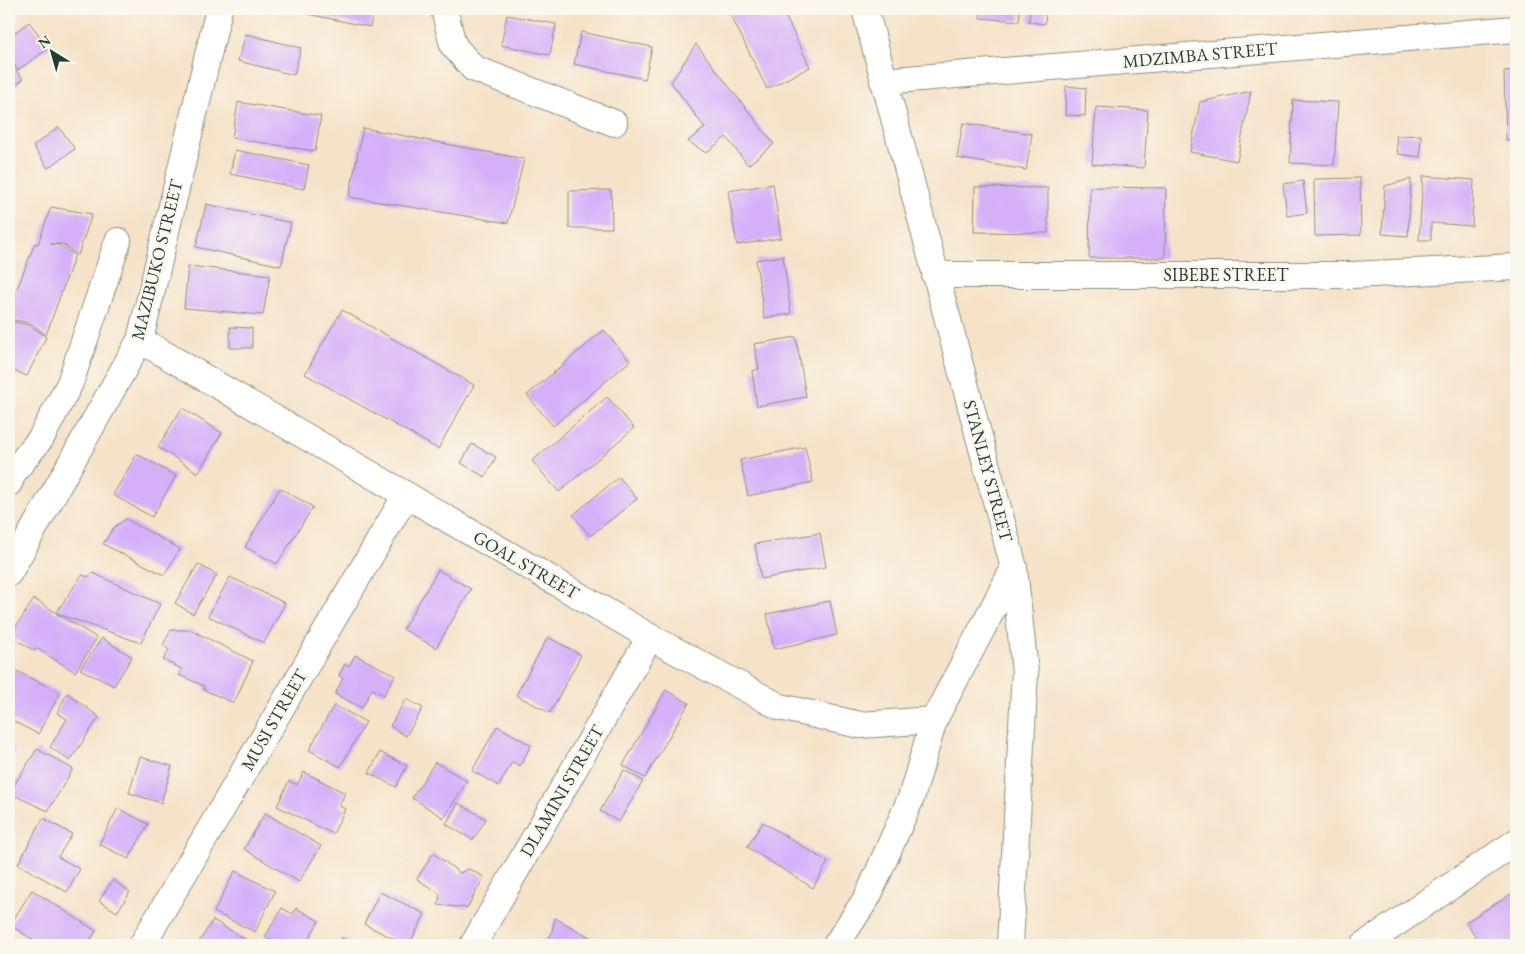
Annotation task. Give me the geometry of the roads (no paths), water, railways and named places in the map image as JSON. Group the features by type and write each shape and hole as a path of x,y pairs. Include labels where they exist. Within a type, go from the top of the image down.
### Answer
{"street":[{"name":"MAZIBUKO STREET","path":"9,573 140,340 219,9"},
{"path":"444,9 453,45 473,68 614,123"},
{"name":"STANLEY STREET","path":"864,9 1014,568 1025,672 1010,945"},
{"name":"MDZIMBA STREET","path":"883,81 1516,29"},
{"path":"9,483 13,473 41,438 70,383 118,241"},
{"name":"SIBEBE STREET","path":"936,275 1352,275 1516,267"},
{"name":"GOAL STREET","path":"140,340 650,637 780,707 860,724 934,720"},
{"name":"MUSI STREET","path":"142,945 406,495"},
{"path":"836,945 868,896 911,798 934,720 1014,568"},
{"name":"DLAMINI STREET","path":"473,945 650,637"},
{"path":"1364,945 1516,842"}]}
